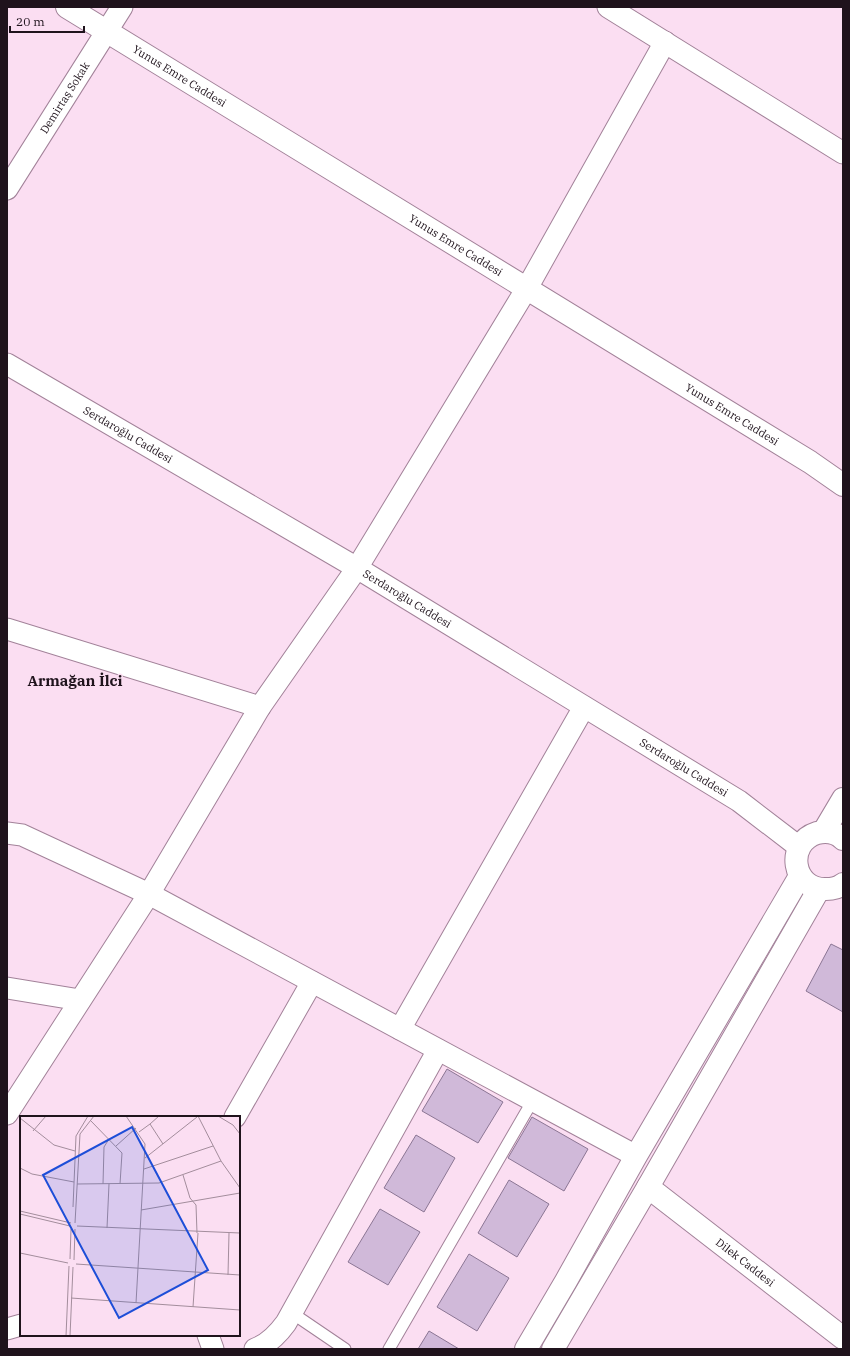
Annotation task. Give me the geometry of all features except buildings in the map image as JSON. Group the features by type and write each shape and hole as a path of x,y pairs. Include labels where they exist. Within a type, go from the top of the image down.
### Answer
{"main road":[{"name":"Yunus Emre Caddesi","path":"67,7 810,462 843,485"},
{"path":"553,1349 648,1187 834,890 810,886 800,876 796,862 799,847 809,836 833,835 843,799"},
{"path":"526,1349 636,1156 800,876"},
{"name":"Dilek Caddesi","path":"648,1187 843,1338"}],"street":[{"name":"Demirtaş Sokak","path":"7,189 122,7"},
{"path":"608,7 843,153"},
{"path":"7,1114 149,894 260,707 357,568 527,288 665,42"},
{"name":"Serdaroğlu Caddesi","path":"7,364 357,568 739,801 799,847"},
{"path":"7,629 260,707"},
{"path":"400,1029 584,707"},
{"path":"7,833 22,835 149,894 636,1156"},
{"path":"236,1116 312,982"},
{"path":"7,988 80,1000"},
{"path":"256,1349 263,1346 279,1332 292,1313 438,1050"},
{"path":"7,1083 30,1078"},
{"path":"7,1329 20,1325"},
{"path":"208,1336 213,1349"}],"lane":[{"path":"389,1349 532,1100"},
{"path":"292,1313 345,1349"}],"district":[{"name":"Armağan İlci","path":"75,681"}]}
